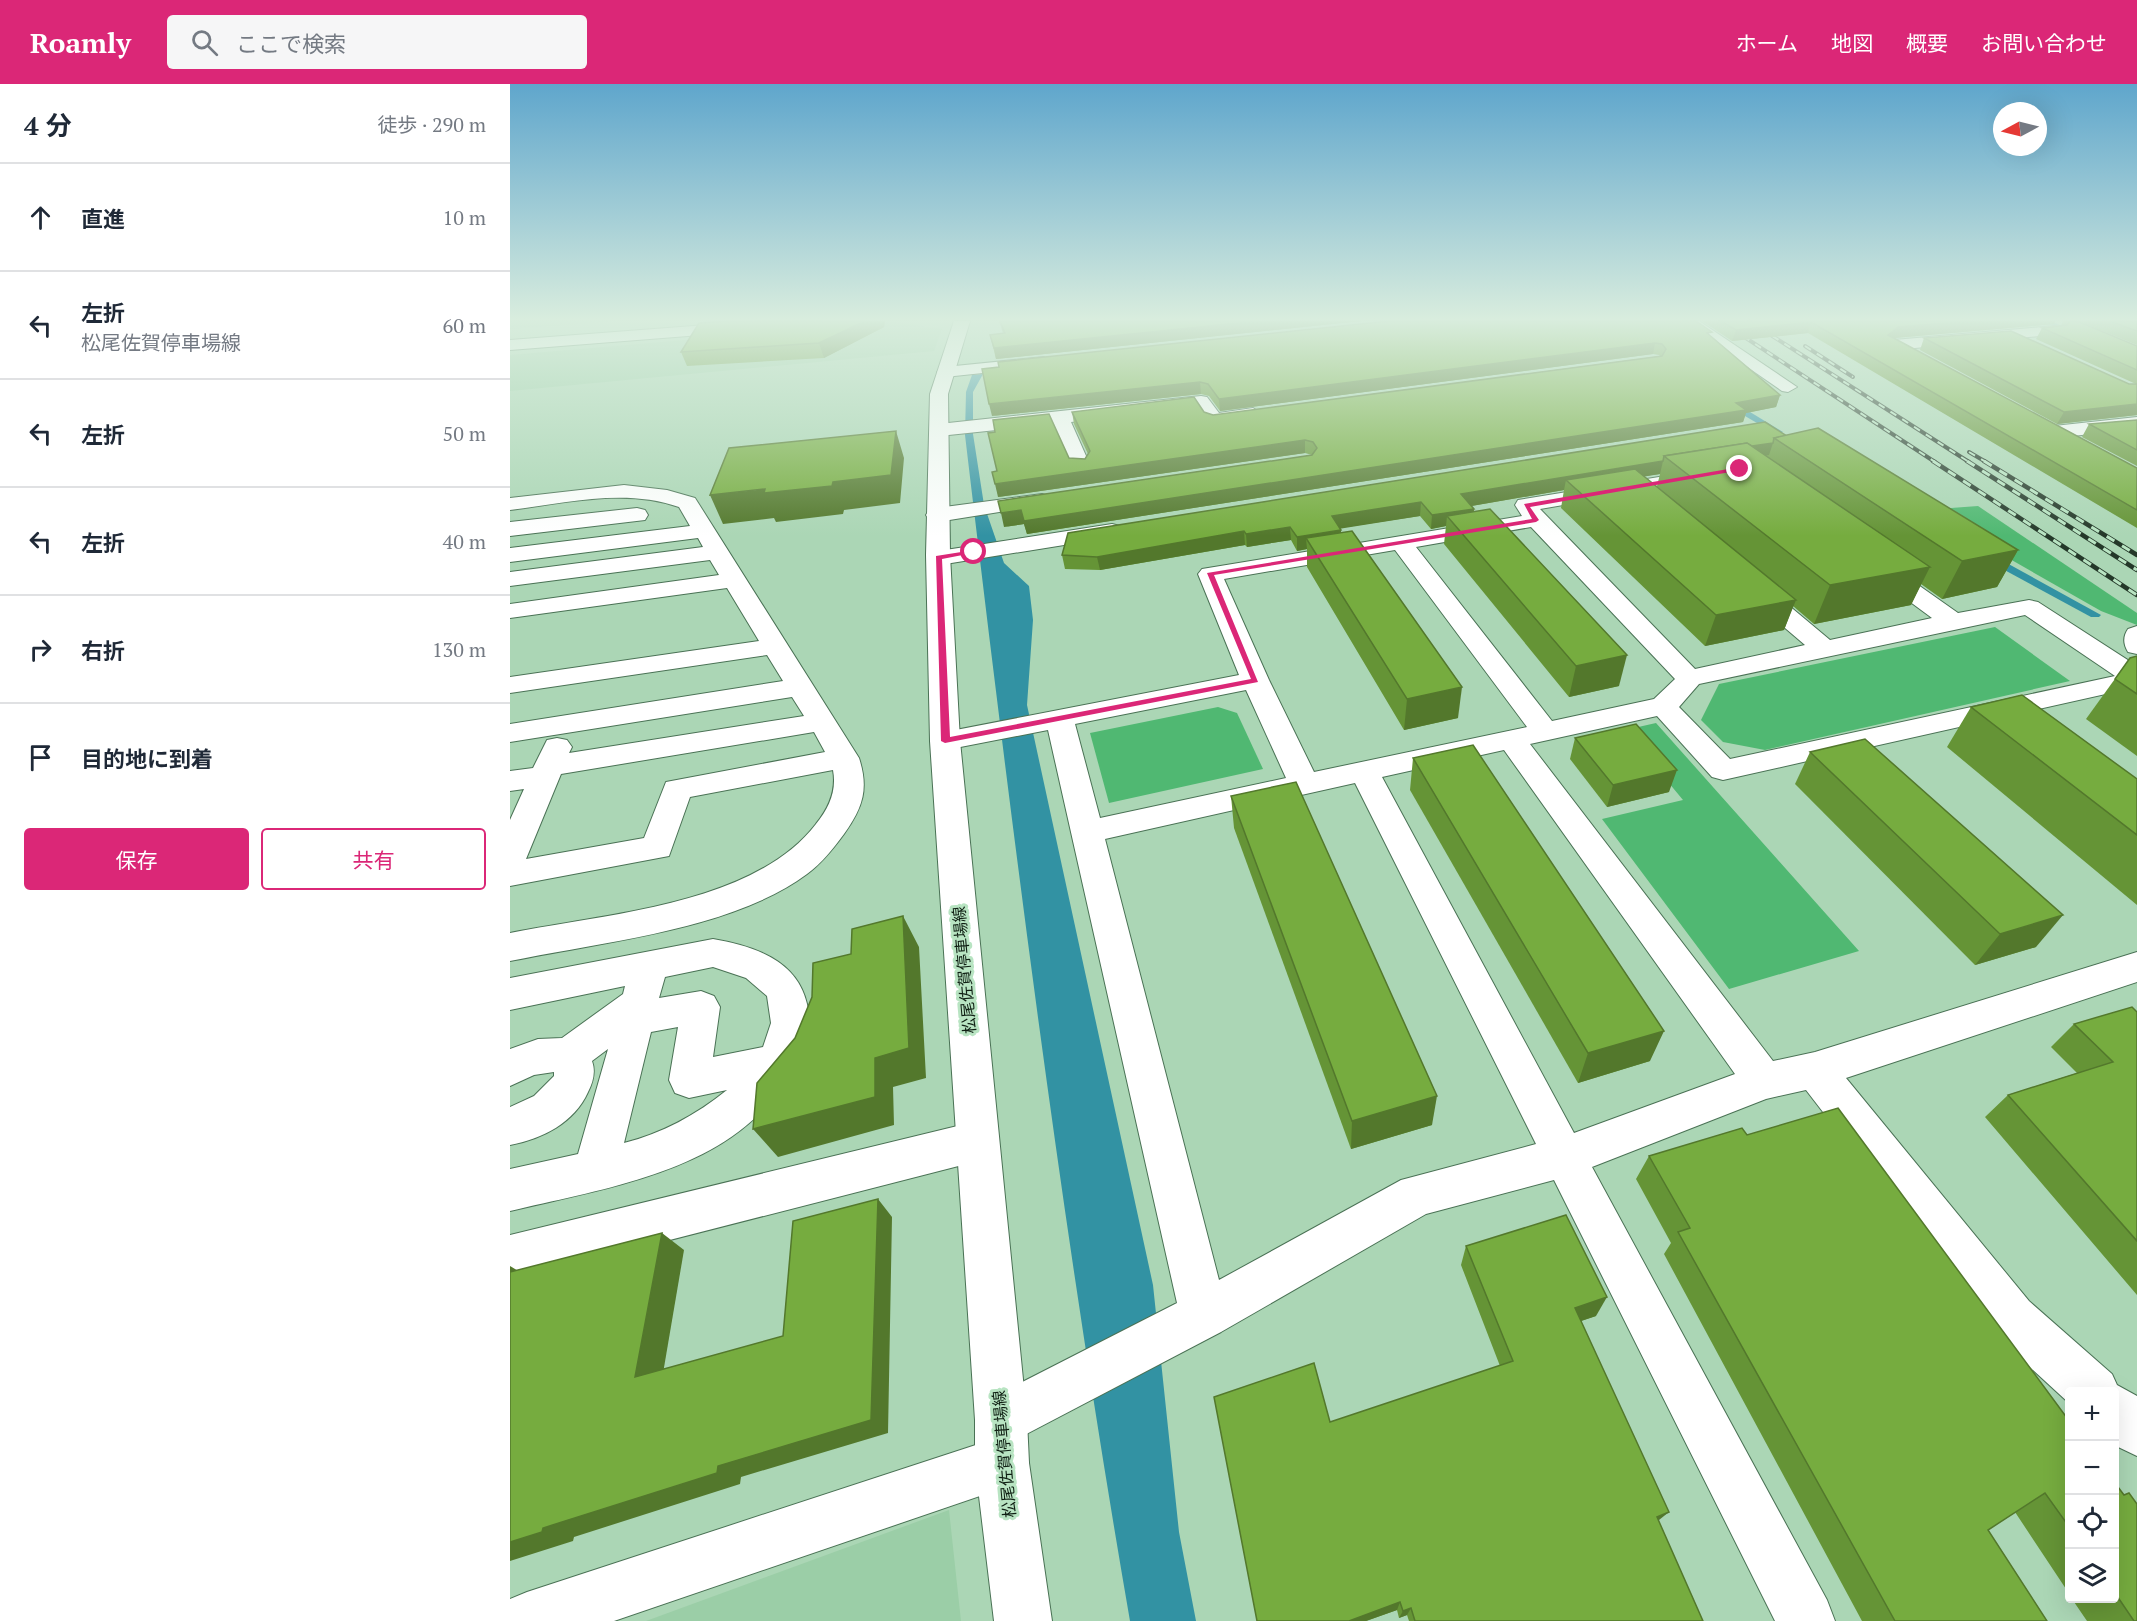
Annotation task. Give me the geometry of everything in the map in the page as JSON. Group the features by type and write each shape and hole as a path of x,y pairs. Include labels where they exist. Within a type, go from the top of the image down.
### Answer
{"main road":[{"name":"松尾佐賀停車場線","path":"939,393 959,428 953,513 939,558 945,741 1002,1441 1023,1621"},
{"path":"959,428 1201,401 1214,419 1272,412"},
{"path":"1060,418 1080,465"},
{"path":"2034,421 2085,449"},
{"path":"2054,432 2137,423"},
{"path":"1689,678 1536,520 1526,505 1643,495 1728,471"},
{"path":"510,504 617,492 649,491 670,495 687,503 844,758 852,776 845,806 827,837 795,866 750,892 705,909 510,947"},
{"path":"953,513 1061,497"},
{"path":"510,529 637,515"},
{"path":"596,544 609,518"},
{"path":"1304,783 1256,681 1210,574 1536,520"},
{"path":"544,550 557,524"},
{"path":"939,558 1126,528"},
{"path":"510,555 704,531"},
{"path":"1401,543 1545,731"},
{"path":"510,579 717,552"},
{"path":"1856,552 1953,621"},
{"path":"1733,571 1823,648"},
{"path":"510,611 735,580"},
{"path":"1086,832 1663,706 1679,693 1689,678 1823,648 2029,607 2137,678"},
{"path":"2137,634 2135,644 2137,646"},
{"path":"510,685 775,646"},
{"path":"510,858 588,674"},
{"path":"1663,706 1723,770 2137,678"},
{"path":"945,741 1256,681"},
{"path":"510,733 566,724 673,698 801,687"},
{"path":"510,781 547,771 822,722"},
{"path":"1050,722 1086,832 1187,1324"},
{"path":"1510,738 1764,1081"},
{"path":"510,874 657,848 677,789 844,758"},
{"path":"1363,770 1806,1621"},
{"path":"510,1190 667,1150 737,1109 768,1076 776,1062 791,1023 787,996 766,970 737,956 713,953 641,996 566,1058"},
{"path":"527,1621 1002,1441 1080,1380 1187,1324 1417,1195 1565,1157 1764,1081 1815,1070 2131,977"},
{"path":"510,994 641,996 701,1007 689,1080 776,1062"},
{"path":"596,1169 641,996"},
{"path":"510,1068 542,1054 556,1054 566,1058 573,1065 574,1075 560,1100 532,1120 510,1126"},
{"path":"1815,1070 2013,1318 2089,1387"},
{"path":"510,1258 978,1141"},
{"path":"2119,1414 2137,1430"}],"shaded area":[{"path":"949,1510 961,1621 646,1621"}],"green space":[{"path":"1978,506 2137,613 2137,625 2101,611 1924,510"},
{"path":"1995,627 2070,681 1765,750 1723,742 1701,720 1719,684"},
{"path":"1218,707 1237,713 1263,769 1109,803 1090,733"},
{"path":"1656,723 1859,951 1729,989 1602,819 1683,800 1625,730"}],"water":[{"path":"966,393 973,393 973,434 984,505 1004,563 1029,586 1033,620 1027,705 1153,1285 1179,1532 1196,1621 1130,1621 1060,1178 1001,732 965,435"}],"building":[{"path":"987,393 1097,393 989,404"},
{"path":"1214,393 1268,393 1219,399"},
{"path":"1383,393 1777,393 1780,395 1736,403 1746,410 1024,521 1021,510 1001,513 998,501 1312,455 1317,448 1313,442 1305,440 995,484 992,472 997,471 988,433 995,432 993,420 1049,414 1069,458 1085,459 1090,451 1072,412 1194,397 1204,412 1213,415"},
{"path":"1934,393 1996,393 2137,468 2137,510"},
{"path":"2028,393 2137,393 2137,404 2064,412"},
{"path":"2137,420 2137,450 2089,424"},
{"path":"1765,422 1787,436 1774,438 1773,443 1752,446 1747,443 1664,456 1663,461 1461,494 1474,509 1432,515 1421,502 1332,516 1341,530 1297,537 1290,527 1246,534 1244,531 1097,557 1062,555 1068,533"},
{"path":"1818,428 2018,550 1962,561 1774,438"},
{"path":"896,431 891,475 833,482 832,486 764,493 765,489 710,495 729,448"},
{"path":"1747,443 1930,567 1830,585 1664,456"},
{"path":"1635,469 1796,600 1716,615 1566,480"},
{"path":"1490,509 1627,655 1576,666 1447,516"},
{"path":"1352,531 1462,687 1407,699 1306,538"},
{"path":"2137,656 2137,694 2115,679 2130,658"},
{"path":"2022,695 2137,779 2137,835 1971,707"},
{"path":"1636,724 1677,770 1613,785 1575,738"},
{"path":"1865,739 2063,915 2000,934 1810,752"},
{"path":"1473,745 1664,1031 1588,1053 1413,758"},
{"path":"1296,782 1437,1096 1352,1121 1231,796"},
{"path":"903,916 909,1048 875,1058 875,1097 753,1129 757,1083 795,1038 812,997 813,963 851,954 852,929"},
{"path":"2132,1007 2137,1012 2137,1241 2008,1095 2113,1062 2074,1024"},
{"path":"1838,1108 2065,1415 2065,1521 2045,1493 1988,1530 2047,1621 1895,1621 1678,1232 1690,1228 1649,1156 1742,1128 1747,1135"},
{"path":"878,1199 871,1420 718,1466 717,1473 543,1528 542,1532 510,1542 510,1272 662,1233 635,1377 783,1336 793,1221"},
{"path":"1566,1215 1607,1297 1575,1308 1669,1512 1657,1517 1703,1621 1415,1621 1411,1608 1403,1611 1400,1602 1349,1621 1257,1621 1214,1397 1314,1363 1330,1422 1513,1361 1466,1246"},
{"path":"2119,1488 2124,1495 2129,1493 2137,1504 2137,1621 2134,1621 2119,1599"}],"waterway":[{"path":"1729,403 1779,432"},
{"path":"1990,558 2095,615"}],"railway":[{"path":"1829,393 1935,462"},
{"path":"1861,393 1969,462"},
{"path":"1969,452 1986,462"},
{"path":"1933,461 2137,595"},
{"path":"1967,461 2137,570"},
{"path":"1984,461 2137,555"}],"route":[{"path":"974,552 939,558 945,741 1256,681 1210,574 1536,520 1526,505 1740,469"}]}
